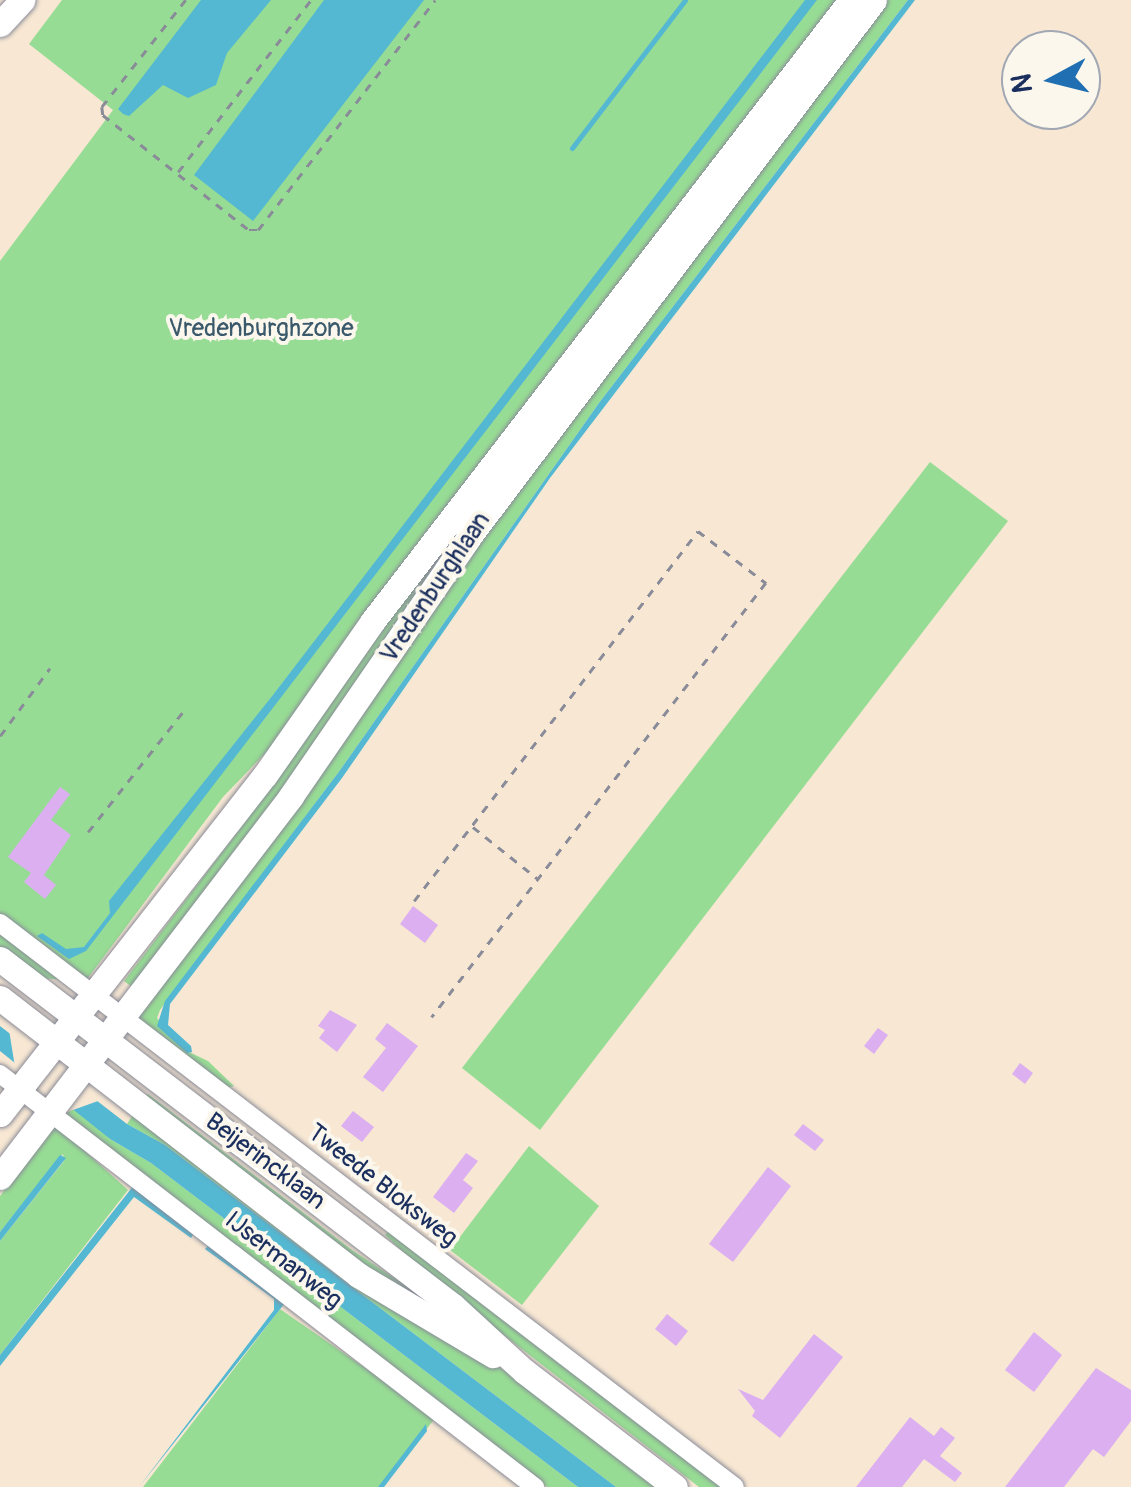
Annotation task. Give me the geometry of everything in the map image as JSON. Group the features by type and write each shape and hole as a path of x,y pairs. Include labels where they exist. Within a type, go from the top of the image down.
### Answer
{"main road":[{"path":"0,24 22,0"},
{"name":"Vredenburghlaan","path":"0,1114 30,1068 266,774 372,622 851,0"},
{"name":"Vredenburghlaan","path":"0,1177 292,796 468,538 874,0"},
{"name":"Beijerincklaan","path":"3,961 453,1306 524,1371 675,1487"},
{"name":"Beijerincklaan","path":"0,998 30,1068 358,1275 524,1371"}],"street":[{"name":"Tweede Bloksweg","path":"0,924 735,1487"},
{"name":"IJsermanweg","path":"30,1068 67,1088 536,1487"}],"path":[{"path":"186,0 102,107 103,115 249,230 258,230 435,0"},
{"path":"178,172 311,0"},
{"path":"414,901 698,531 766,583 432,1017"},
{"path":"0,736 50,668"},
{"path":"88,832 182,713"},
{"path":"472,826 538,879"}],"green space":[{"name":"Vredenburghzone","path":"62,0 846,0 275,743 223,797 82,986 0,923 0,261 113,110 29,44"},
{"path":"880,0 908,0 599,403 338,773 160,1010 157,1018 191,1053 208,1061 234,1086 227,1088 137,1021 137,1014 406,640"},
{"path":"730,180 136,990 124,981 246,821 331,685"},
{"path":"930,462 1008,521 540,1130 462,1068"},
{"path":"0,931 64,980 42,978 0,948"},
{"path":"148,1094 352,1250 486,1339 355,1259 145,1098"},
{"path":"76,1108 110,1139 151,1163 578,1487 547,1487 63,1115"},
{"path":"134,1113 415,1317 513,1376 657,1487 616,1487 165,1145 127,1124"},
{"path":"55,1124 128,1190 0,1355 0,1241 64,1161 63,1154 0,1232 0,1196"},
{"path":"529,1146 599,1206 522,1305 450,1250"},
{"path":"389,1230 723,1487 699,1487 432,1279 385,1235"},
{"path":"280,1309 436,1417 381,1487 143,1487"}],"water":[{"path":"201,0 271,0 227,53 216,85 188,98 163,85 129,116 123,114 118,109"},
{"path":"324,0 424,0 253,221 194,175"},
{"path":"805,0 817,0 86,951 69,959 37,936 42,933 66,949 84,947 110,913 109,901 273,695"},
{"path":"908,0 915,0 550,478 342,778 170,1004 168,1025 191,1046 192,1052 187,1053 157,1026 165,1001 338,773 599,403"},
{"path":"0,1026 127,1124 165,1145 616,1487 578,1487 151,1163 110,1139 0,1051"},
{"path":"60,1155 66,1158 0,1241 0,1232"},
{"path":"134,1185 195,1232 191,1238 134,1197 0,1366 0,1355"},
{"path":"208,1246 285,1303 139,1487 274,1310 274,1299 205,1249"},
{"path":"426,1424 427,1431 384,1487 378,1487"}],"pier":[{"path":"9,1030 100,1099 73,1110 15,1067"}],"building":[{"path":"60,787 70,794 51,820 71,835 44,875 56,885 45,899 24,882 31,873 8,857"},
{"path":"413,906 438,925 425,943 400,924"},
{"path":"330,1010 357,1025 337,1052 319,1038 325,1030 318,1026"},
{"path":"387,1023 418,1046 383,1092 363,1077 386,1048 375,1039"},
{"path":"878,1028 888,1035 874,1054 864,1046"},
{"path":"1020,1063 1033,1073 1025,1084 1012,1074"},
{"path":"353,1111 374,1127 362,1142 341,1126"},
{"path":"803,1124 824,1140 815,1151 794,1135"},
{"path":"466,1153 478,1161 463,1180 473,1188 454,1213 433,1197"},
{"path":"768,1167 791,1186 733,1262 709,1244"},
{"path":"667,1314 688,1331 676,1346 655,1329"},
{"path":"1034,1332 1062,1355 1034,1392 1005,1370"},
{"path":"814,1334 843,1357 780,1438 752,1416 755,1411 738,1389 763,1400"},
{"path":"1096,1368 1131,1390 1131,1421 1104,1457 1093,1449 1064,1487 1005,1487"},
{"path":"910,1417 934,1436 941,1427 955,1438 940,1456 962,1473 955,1482 924,1459 902,1487 856,1487"}],"waterway":[{"path":"572,148 685,0"}]}
